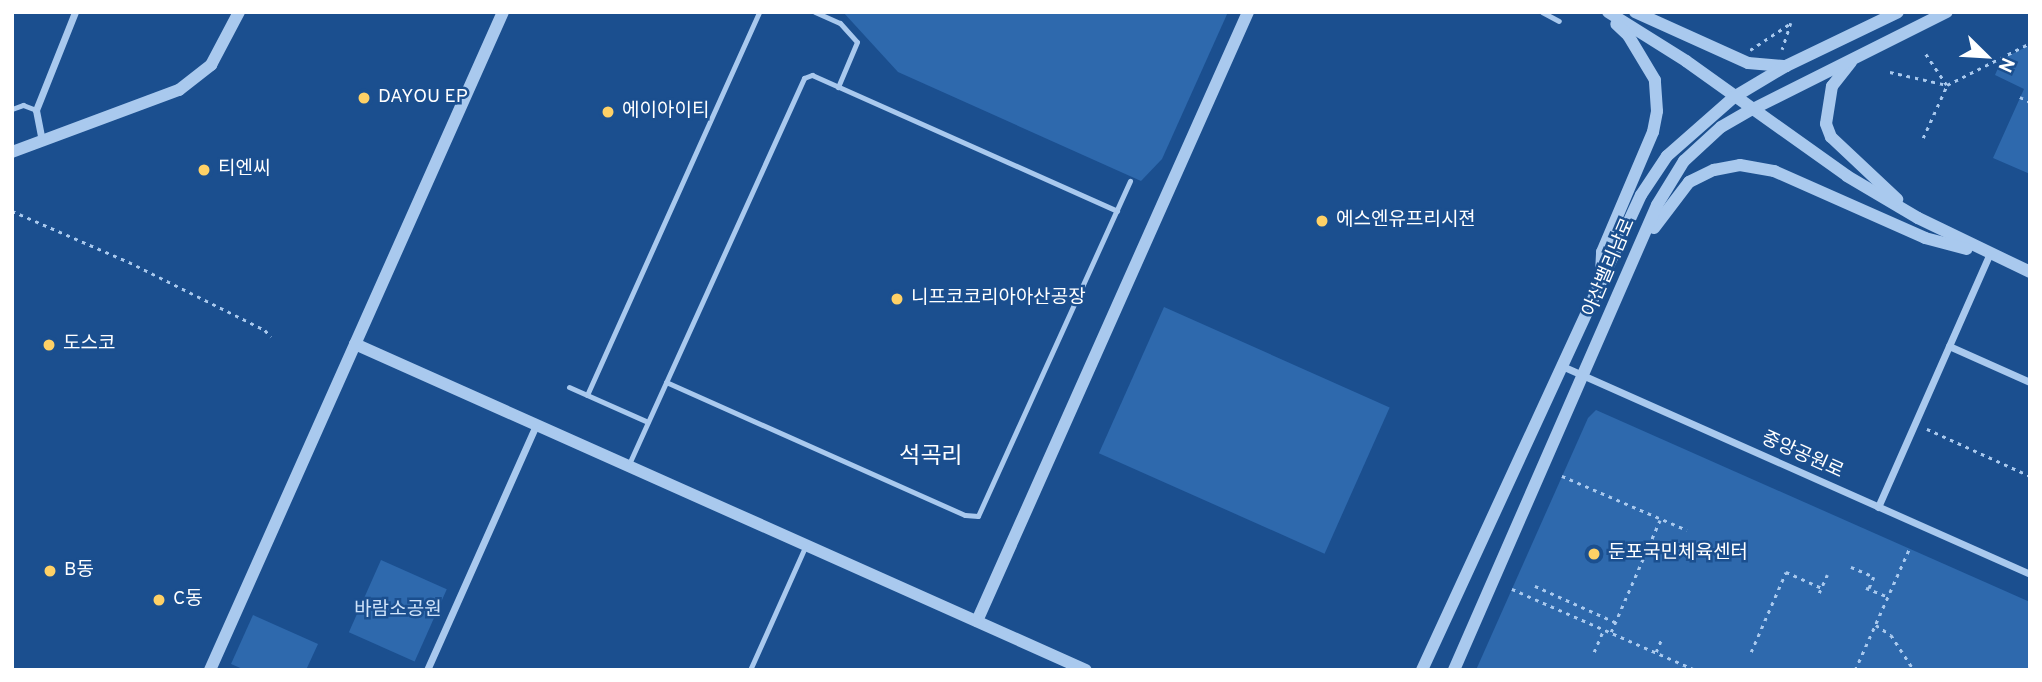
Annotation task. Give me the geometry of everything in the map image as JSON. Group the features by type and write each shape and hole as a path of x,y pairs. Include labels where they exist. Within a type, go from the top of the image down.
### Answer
{"street":[{"path":"42,141 36,110 75,12"},
{"path":"12,152 179,90 211,65 239,12"},
{"path":"210,670 503,12"},
{"path":"977,621 1248,12"},
{"path":"1600,282 1602,252 1653,132 1657,111 1655,80 1628,35 1602,12"},
{"path":"1608,12 1847,176 1918,218 1989,255 2030,272"},
{"path":"1635,12 1748,63 1786,66"},
{"name":"아산밸리남로","path":"1422,670 1641,195 1667,156 1734,97 1786,66 1898,12"},
{"name":"아산밸리남로","path":"1454,670 1585,376 1657,205 1684,161 1721,127 1751,110 1947,12"},
{"path":"1856,57 1832,86 1826,124 1844,151 1918,218"},
{"path":"1636,255 1689,182 1714,170 1740,165 1784,176 1925,238 1989,255"},
{"path":"1878,507 1989,255"},
{"path":"355,344 1086,670"},
{"path":"1949,346 2030,382"},
{"name":"중앙공원로","path":"1561,366 2030,575"},
{"path":"427,670 536,425"}],"lane":[{"path":"587,395 759,12"},
{"path":"815,12 840,23 857,42 838,87"},
{"path":"1542,12 1559,21"},
{"path":"628,466 800,81 812,75 1117,211"},
{"path":"12,109 23,105 36,110"},
{"path":"666,382 965,515 978,516 1130,181"},
{"path":"569,387 648,422"},
{"path":"750,670 806,545"}],"path":[{"path":"1750,50 1791,23 1782,50"},
{"path":"1923,138 1947,85 2030,43"},
{"path":"1926,54 1947,85"},
{"path":"1890,72 1947,85"},
{"path":"2020,97 2030,102"},
{"path":"12,211 129,262 265,330 271,337"},
{"path":"1927,429 2030,477"},
{"path":"1562,476 1687,530"},
{"path":"1611,632 1660,519"},
{"path":"1856,670 1909,549"},
{"path":"1851,567 1874,577 1868,588 1888,597"},
{"path":"1751,652 1786,572 1822,588"},
{"path":"1819,593 1827,575"},
{"path":"1535,586 1615,622"},
{"path":"1512,589 1696,670"},
{"path":"1875,625 1891,635 1914,670"},
{"path":"1594,652 1604,629"},
{"path":"1656,652 1661,639"}],"green space":[{"path":"843,12 1228,12 1162,159 1141,181 898,72"},
{"path":"2030,45 2030,174 1993,158 2024,89 1995,75 2002,59"},
{"path":"1164,307 1390,407 1325,554 1099,453"},
{"path":"1596,410 2030,602 2030,670 1476,670 1588,418"},
{"name":"바람소공원","path":"381,560 447,589 415,661 349,632"},
{"path":"253,615 318,644 306,670 245,670 231,664"}],"place":[{"name":"DAYOU EP","path":"364,98"},
{"name":"에이아이티","path":"608,112"},
{"name":"티엔씨","path":"204,170"},
{"name":"에스엔유프리시젼","path":"1322,221"},
{"name":"니프코코리아아산공장","path":"897,299"},
{"name":"도스코","path":"49,345"},
{"name":"둔포국민체육센터","path":"1594,554"},
{"name":"B동","path":"50,571"},
{"name":"C동","path":"159,600"}],"district":[{"name":"석곡리","path":"931,458"}]}
